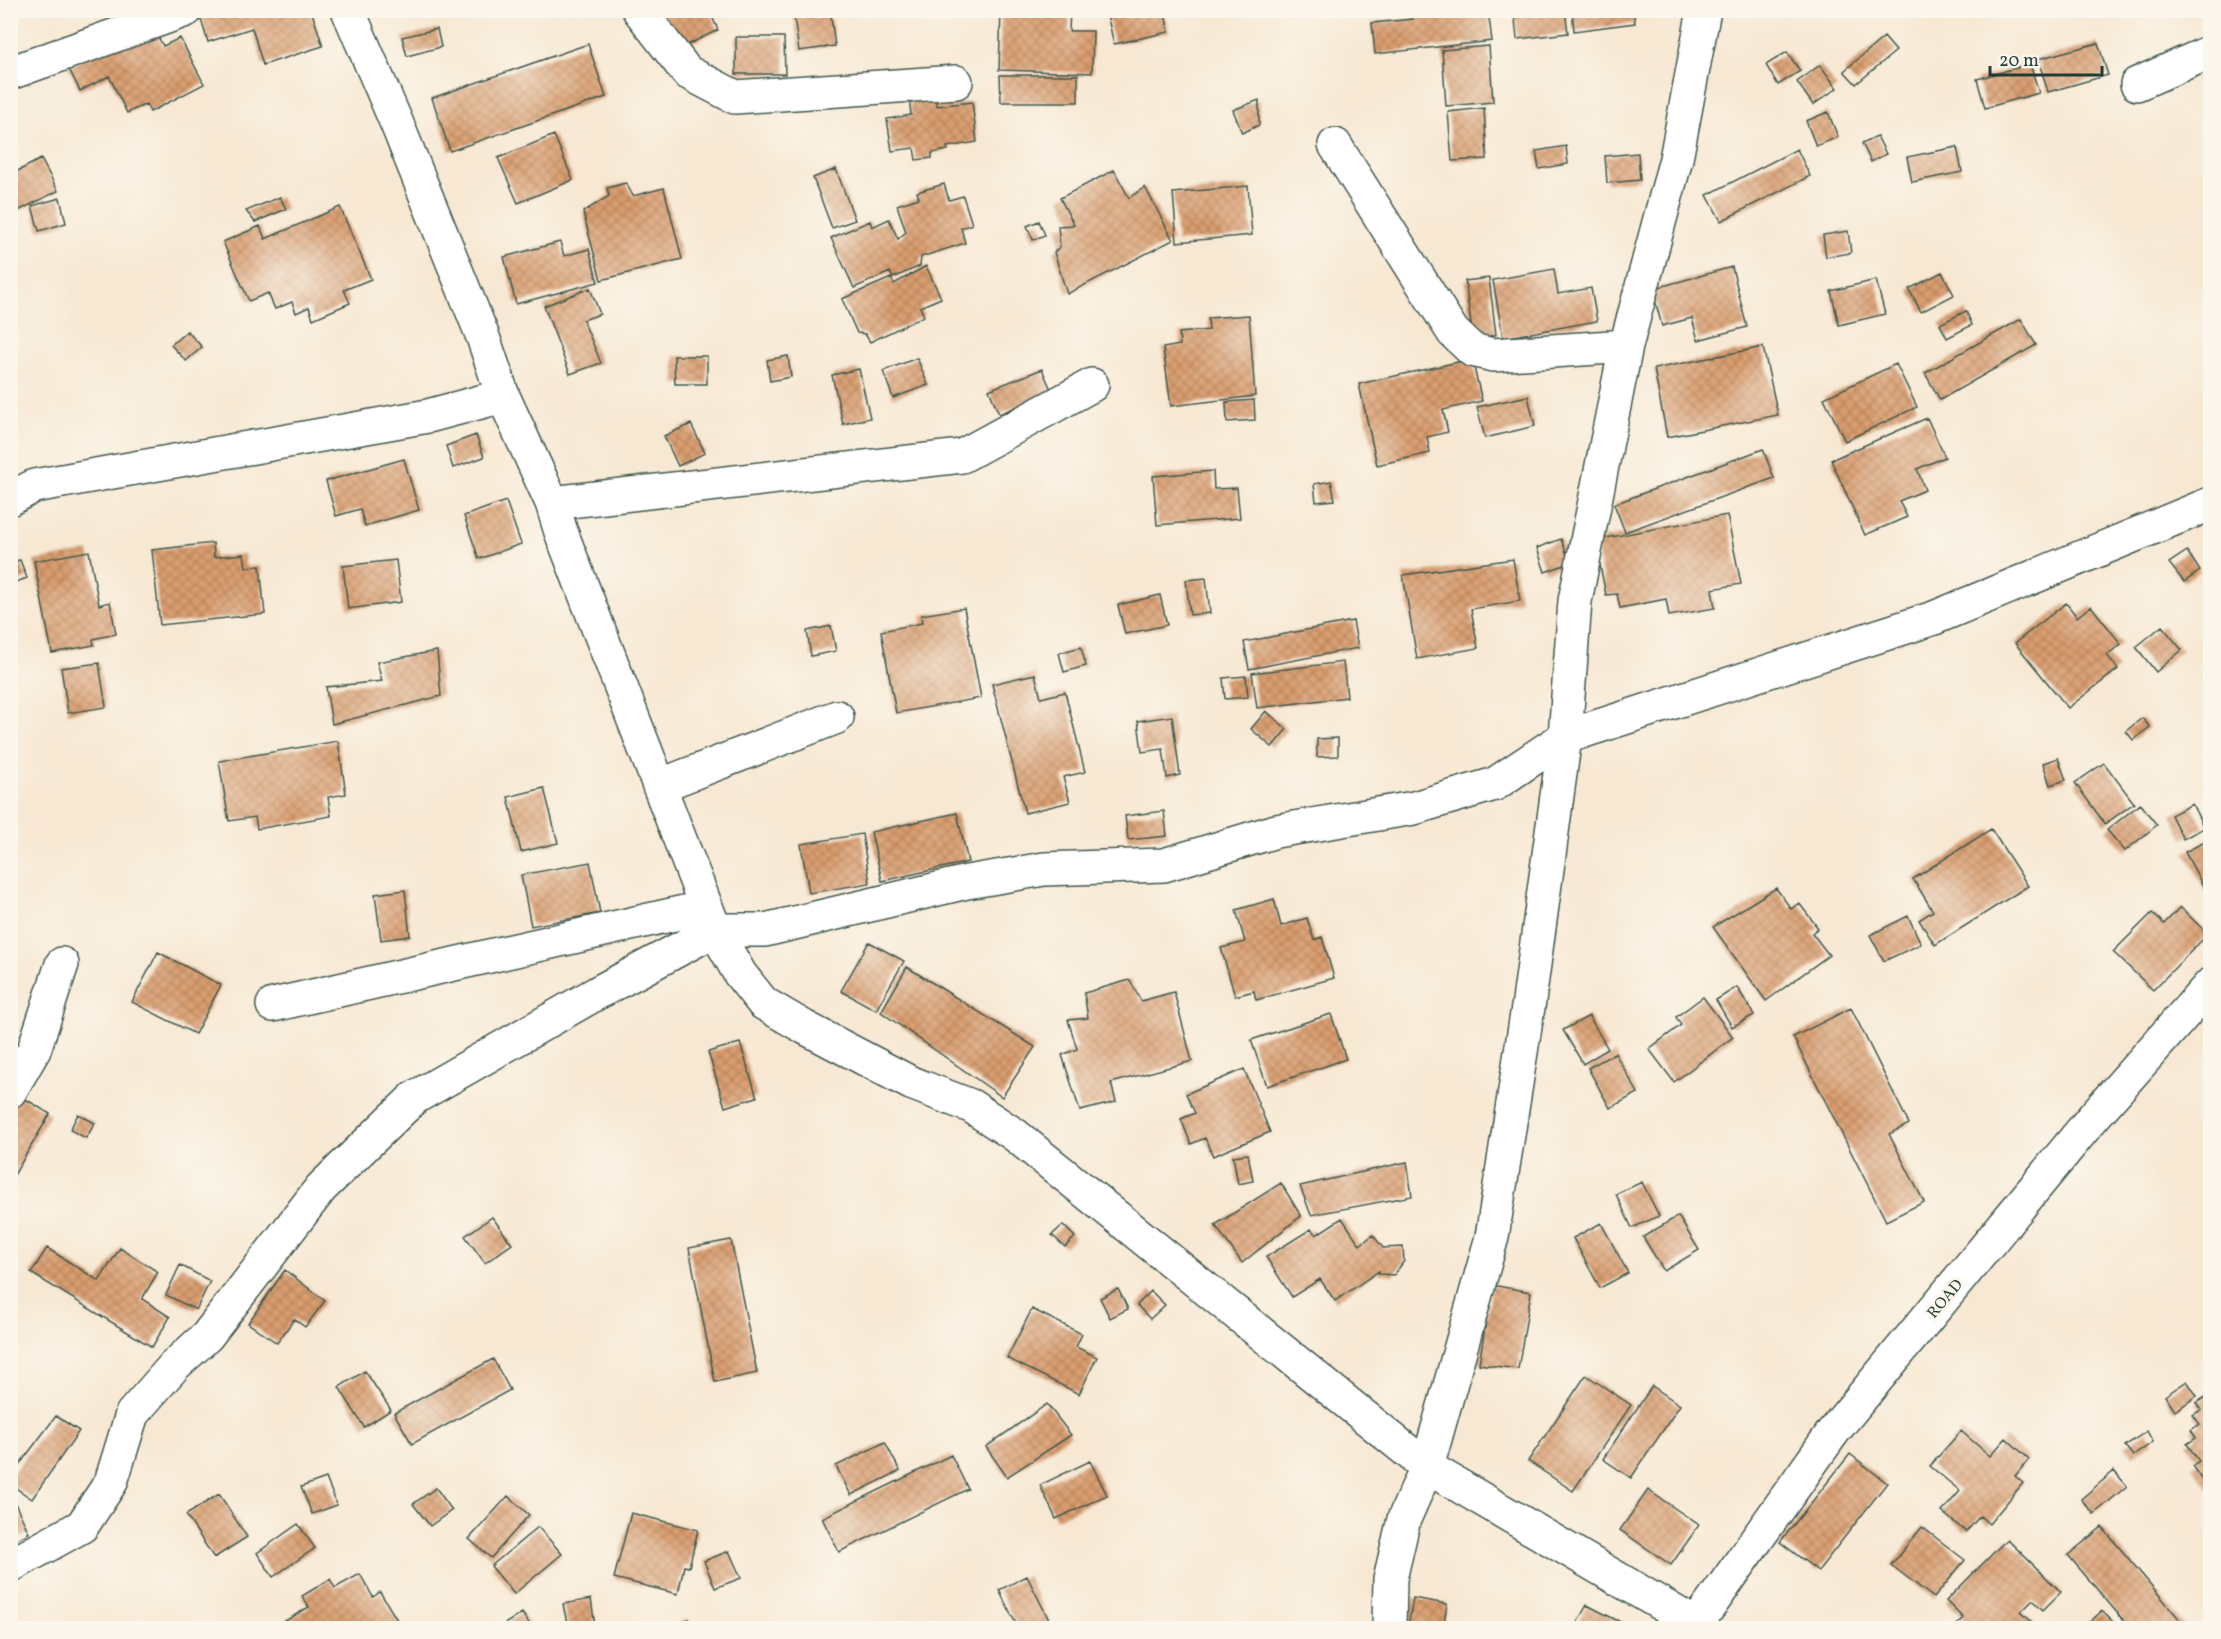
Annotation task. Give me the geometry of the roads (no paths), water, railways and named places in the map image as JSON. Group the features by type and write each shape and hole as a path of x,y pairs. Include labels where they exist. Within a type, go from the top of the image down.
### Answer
{"street":[{"path":"10,73 186,10"},
{"path":"639,10 687,72 735,97 956,82"},
{"path":"1389,1629 1390,1579 1404,1519 1426,1467 1492,1237 1529,1001 1565,737 1575,601 1626,346 1676,159 1704,10"},
{"path":"349,11 483,337 503,396 552,503 561,532 710,918 740,974 763,1003 911,1083 971,1106 1015,1135 1426,1467 1699,1627"},
{"path":"2138,84 2211,52"},
{"path":"1335,145 1453,332 1472,350 1492,355 1626,346"},
{"path":"552,503 962,456 1092,384"},
{"path":"10,500 34,486 428,416 503,396"},
{"path":"273,1005 710,918 765,930 967,882 1044,869 1164,866 1276,831 1414,808 1495,784 1565,737 1934,618 2211,504"},
{"path":"659,786 837,717"},
{"path":"10,1566 82,1526 111,1482 132,1414 175,1365 207,1336 321,1188 414,1098 597,993 710,918"},
{"path":"10,1091 34,1050 62,964"},
{"name":"ROAD","path":"1699,1627 1833,1432 2095,1115 2211,985"}]}
